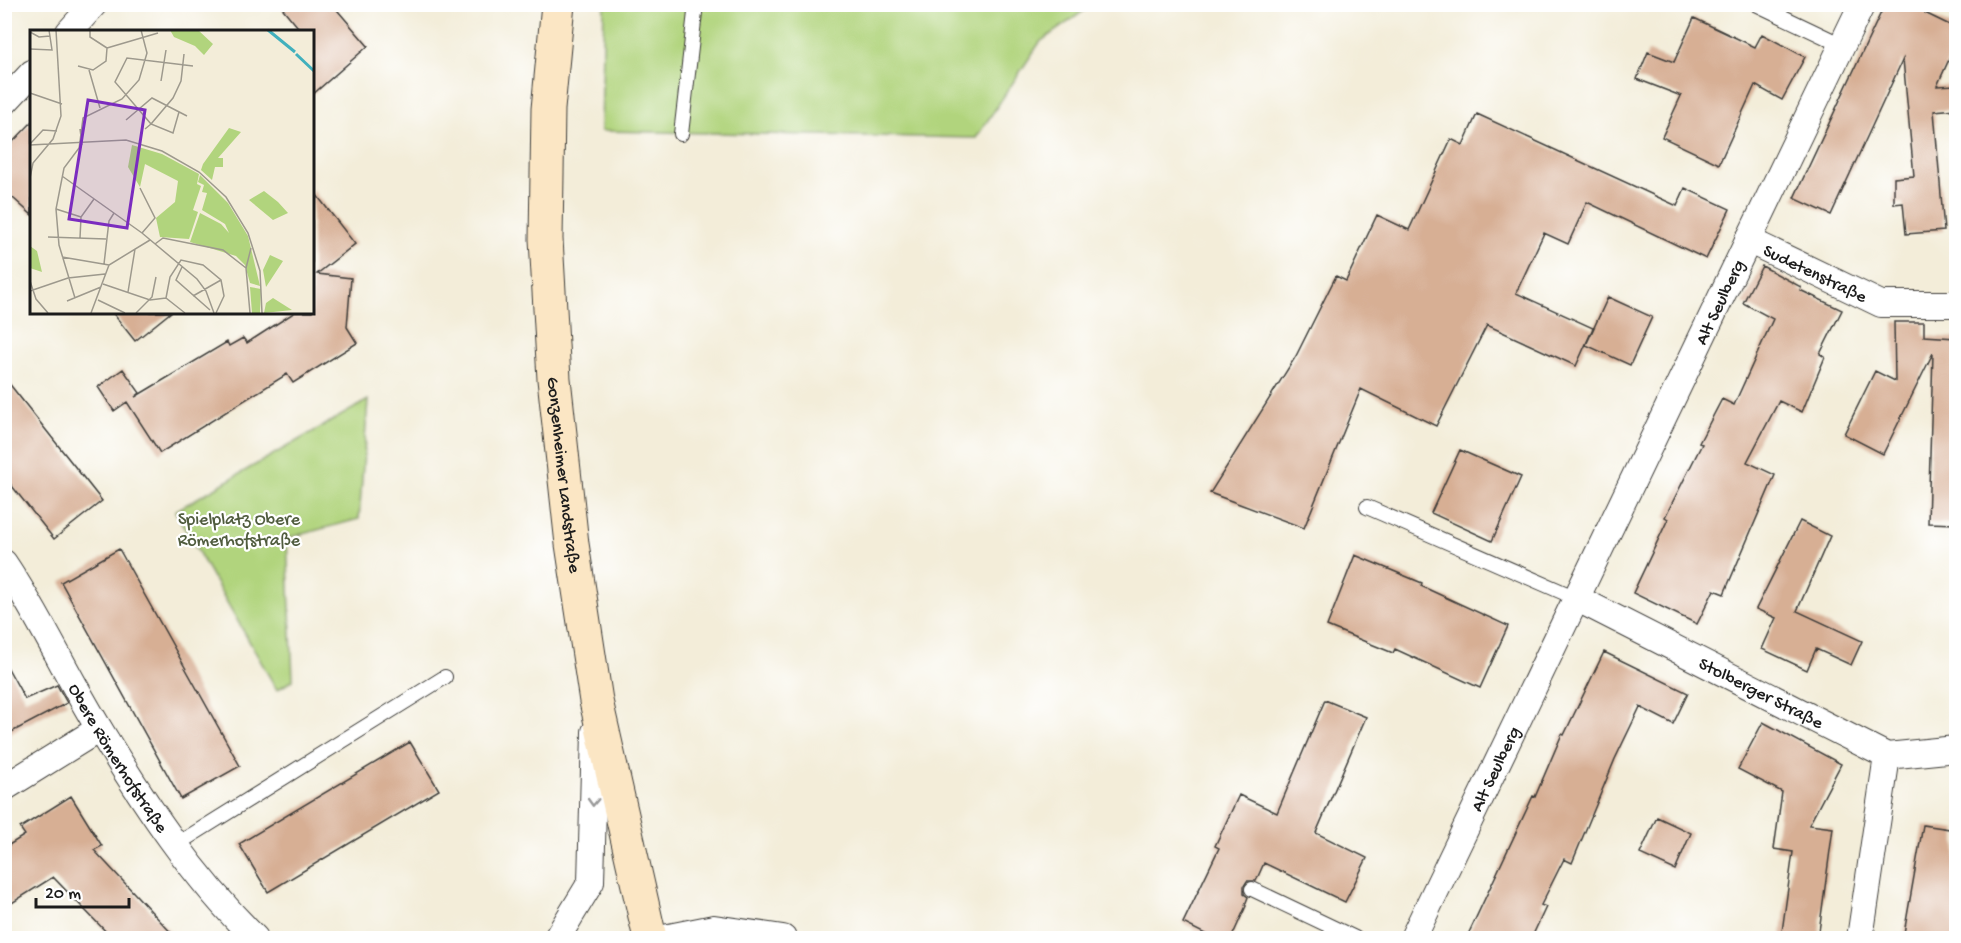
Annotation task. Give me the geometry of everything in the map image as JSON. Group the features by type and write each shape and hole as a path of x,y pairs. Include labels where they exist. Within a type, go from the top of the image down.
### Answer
{"street":[{"path":"71,30 94,4"},
{"name":"Gonzenheimer Landstraße","path":"558,4 548,109 546,239 554,379 572,544 596,701 650,939"},
{"name":"Alt Seulberg","path":"1413,939 1862,4"},
{"path":"4,103 22,81"},
{"name":"Sudetenstraße","path":"1748,240 1881,304 1956,304"},
{"name":"Obere Römerhofstraße","path":"4,562 22,588 99,729 174,846 229,912 255,939"},
{"name":"Stolberger Straße","path":"1576,598 1887,756"},
{"path":"557,939 591,882 596,701"},
{"path":"4,788 99,729"},
{"path":"1860,939 1887,756 1956,749"},
{"path":"664,939 714,927 783,939"}],"lane":[{"path":"681,134 696,4"},
{"path":"1756,4 1842,45"},
{"path":"1367,507 1576,598"},
{"path":"174,846 445,676"},
{"path":"1252,889 1355,939"}],"green space":[{"path":"604,5 1092,5 1040,42 976,138 601,131"},
{"name":"Spielplatz Obere Römerhofstraße","path":"368,400 359,519 287,538 293,680 277,690 175,511"}],"building":[{"path":"279,4 332,4 368,46 314,93 314,30 300,30"},
{"path":"1885,4 1928,4 1925,13 1956,28 1956,44 1937,86 1956,85 1956,109 1934,111 1944,231 1906,234 1903,203 1894,204 1894,178 1914,176 1903,59 1831,215 1794,198"},
{"path":"1694,18 1755,47 1762,34 1805,57 1782,100 1755,85 1719,164 1662,137 1681,96 1637,79 1648,52 1674,62"},
{"path":"1477,114 1677,206 1685,188 1730,209 1706,259 1587,202 1568,244 1544,233 1516,293 1593,328 1576,366 1487,325 1436,426 1361,389 1304,528 1210,493 1296,356 1336,276 1346,281 1377,215 1409,230 1451,139 1463,145"},
{"path":"30,124 30,213 4,190 4,151"},
{"path":"314,192 355,244 317,274 351,278 347,327 357,343 293,383 287,374 160,453 127,402 114,411 98,387 123,369 140,393 135,397 227,342 229,346 243,338 247,343 292,314 314,314"},
{"path":"1762,266 1801,287 1800,290 1842,310 1820,354 1825,357 1802,412 1779,401 1747,462 1775,475 1724,594 1714,590 1697,624 1633,593 1668,519 1665,517 1702,444 1699,443 1722,399 1734,405 1773,319 1743,303"},
{"path":"1608,297 1652,317 1630,365 1586,345"},
{"path":"114,314 169,314 135,341"},
{"path":"1894,322 1924,322 1924,336 1956,338 1956,524 1928,523 1933,353 1883,454 1844,434 1875,371 1895,381"},
{"path":"4,377 102,501 54,539 4,476"},
{"path":"1460,450 1521,477 1492,541 1431,513"},
{"path":"1800,521 1830,536 1797,611 1862,641 1851,665 1816,649 1807,670 1762,649 1776,618 1756,609"},
{"path":"119,549 240,766 181,799 61,582"},
{"path":"1355,555 1422,583 1421,586 1508,626 1480,688 1395,649 1393,653 1327,626"},
{"path":"1604,652 1688,693 1673,724 1640,707 1615,759 1572,863 1564,859 1541,905 1546,907 1531,939 1466,939 1533,796 1535,797 1562,734 1564,735"},
{"path":"4,661 25,699 57,685 67,703 4,736"},
{"path":"1325,700 1366,717 1316,833 1367,858 1345,902 1264,863 1256,881 1247,881 1244,886 1244,894 1248,897 1246,906 1231,939 1215,939 1183,923 1219,848 1215,846 1239,795 1277,813"},
{"path":"1763,722 1841,764 1809,825 1833,828 1818,939 1781,939 1793,852 1774,849 1782,792 1738,769"},
{"path":"410,742 439,790 268,892 239,844"},
{"path":"71,796 102,846 94,850 177,939 113,939 53,877 4,908 4,848 25,835 20,828"},
{"path":"1657,817 1691,833 1675,870 1640,854"},
{"path":"1923,825 1956,830 1956,939 1903,939"}]}
